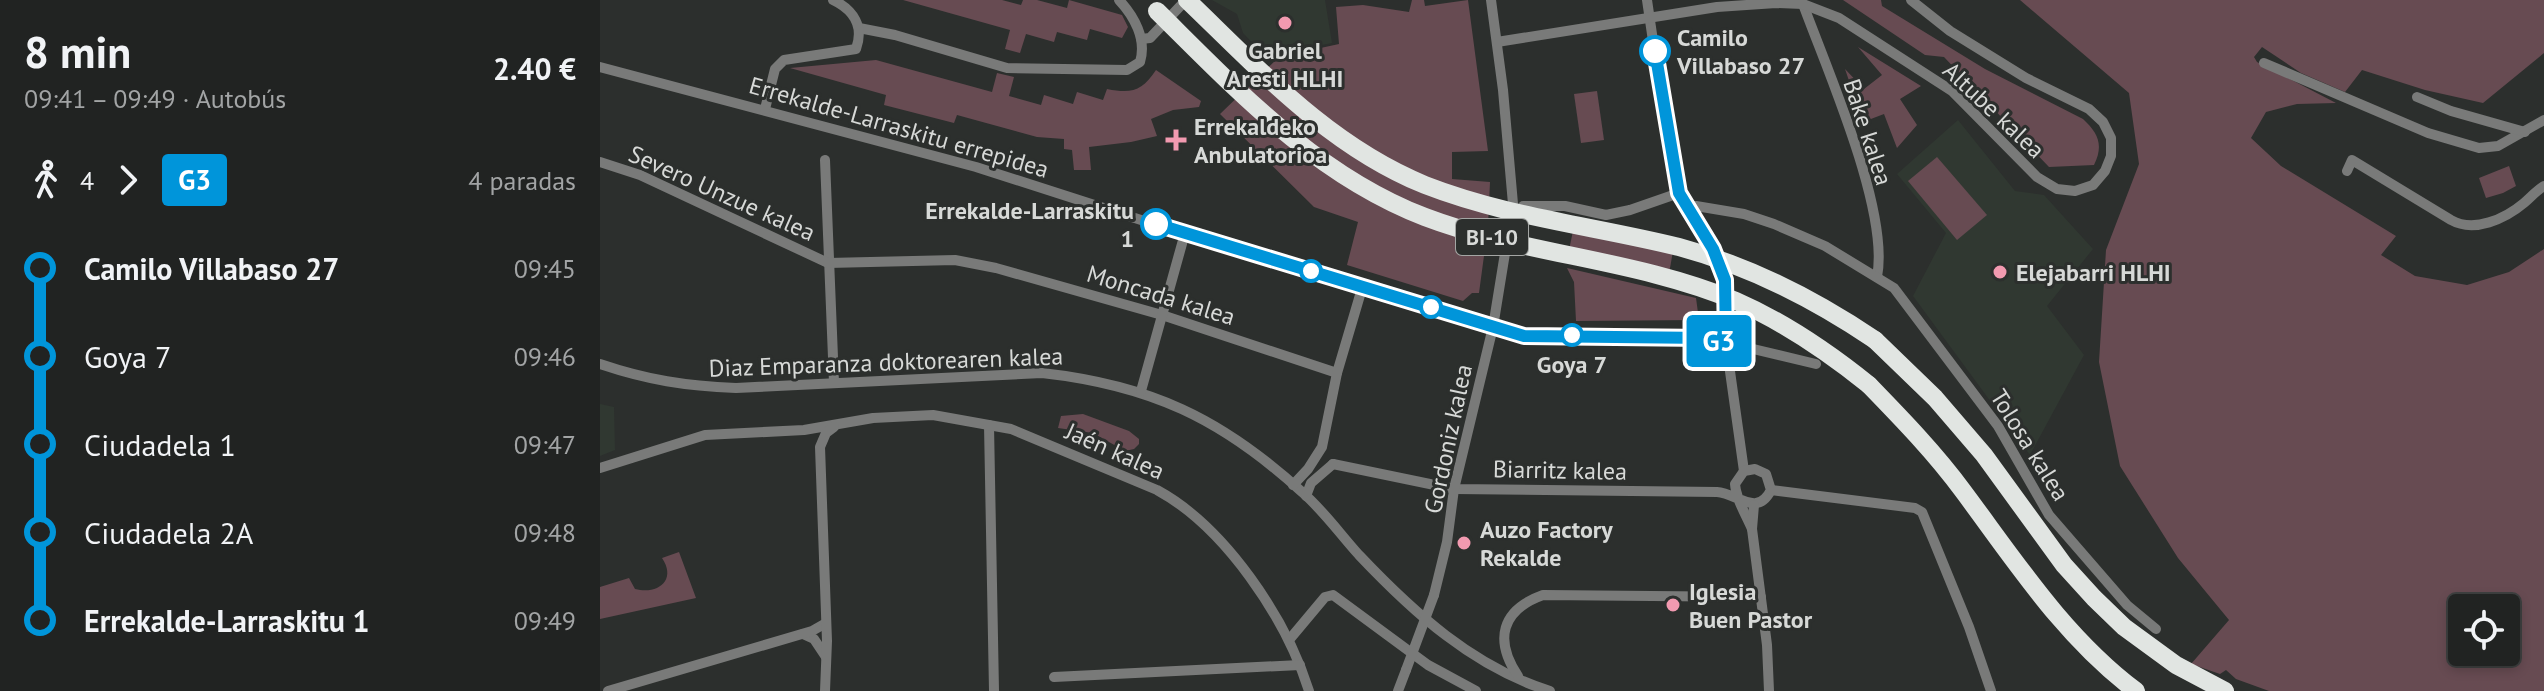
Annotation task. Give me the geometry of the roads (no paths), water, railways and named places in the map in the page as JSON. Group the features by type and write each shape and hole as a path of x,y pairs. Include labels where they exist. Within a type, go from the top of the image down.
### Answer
{"highway":[{"name":"BI-10","path":"1187,0 1300,108 1347,143 1392,169 1480,205 1680,248 1727,262 1819,303 1875,340 1935,398 1984,455 2064,565 2094,598 2124,627 2176,665 2225,691"},
{"name":"BI-10","path":"1151,6 1282,131 1310,153 1385,199 1475,233 1643,272 1735,301 1804,337 1869,385 1934,454 2046,604 2096,657 2136,691"}],"street":[{"path":"765,109 775,69 784,60 856,49 860,37 857,20 844,5 833,0"},
{"path":"859,28 895,35 1007,68 1127,70 1137,67 1140,62 1141,39 1132,17 1119,0"},
{"path":"1141,39 1150,38 1187,0"},
{"name":"Gordoniz kalea","path":"1398,691 1434,595 1447,542 1454,489 1493,327 1513,204 1491,0"},
{"path":"1647,0 1679,193 1713,249 1725,280 1726,343 1744,471 1735,484 1752,529"},
{"name":"Altube kalea","path":"1721,4 1803,4 1839,18 1952,91 2037,177 2057,189 2075,191 2093,185 2105,171 2111,156 2111,138 2103,122 2089,109 2026,78 1950,31 1911,0"},
{"path":"1497,42 1650,19 1721,4"},
{"name":"Bake kalea","path":"1803,4 1867,182 1880,262 1877,277"},
{"path":"2264,63 2428,133 2479,148 2498,146 2544,120"},
{"name":"Errekalde-Larraskitu errepidea","path":"600,67 976,167 1524,336 1707,338 1816,364"},
{"path":"2417,97 2451,111 2525,132"},
{"path":"825,160 834,382"},
{"path":"2347,171 2352,160 2460,225 2469,226 2498,219 2524,204 2544,186"},
{"name":"Severo Unzue kalea","path":"600,162 640,175 828,263"},
{"path":"1513,204 1530,208 1565,206 1606,215 1679,193"},
{"name":"Tolosa kalea","path":"1689,210 1696,206 1744,214 1764,221 1825,246 1894,288 1998,426 2049,515 2127,605 2156,629"},
{"path":"1141,391 1185,233"},
{"name":"Moncada kalea","path":"828,263 955,260 1008,271 1162,315 1337,373"},
{"path":"1293,485 1322,447 1337,373 1363,285"},
{"name":"Diaz Emparanza doktorearen kalea","path":"600,364 638,377 687,386 736,388 1042,373 1084,377 1141,391 1172,403 1225,432 1306,496 1410,606 1489,665 1550,691"},
{"name":"Jaén kalea","path":"600,468 705,435 806,430 898,416 933,415 1011,429 1174,499 1202,522 1246,573 1289,640 1309,691"},
{"path":"824,689 826,623 820,447 826,433 838,424"},
{"path":"989,425 994,691"},
{"path":"806,430 820,447"},
{"path":"1306,496 1311,483 1333,464 1326,458 1322,447"},
{"name":"Biarritz kalea","path":"1333,464 1454,489 1717,492 1739,499"},
{"path":"1739,499 1754,505 1765,500 1771,490 1769,479 1761,470 1744,471"},
{"path":"1771,490 1915,508 1922,512 1969,627 1991,691"},
{"path":"1754,505 1752,529 1769,691"},
{"path":"1289,640 1325,597 1333,595 1428,665 1476,691"},
{"path":"1519,677 1504,648 1507,620 1517,607 1543,595 1761,597"},
{"path":"608,691 803,634 826,623"},
{"path":"803,634 814,639 826,658"},
{"path":"1054,677 1300,665"}],"place":[{"name":"Gabriel Aresti HLHI","path":"1285,23"},
{"name":"Camilo Villabaso 27","path":"1655,51"},
{"name":"Errekaldeko Anbulatorioa","path":"1176,140"},
{"name":"Errekalde-Larraskitu 1","path":"1156,224"},
{"name":"Elejabarri HLHI","path":"2000,272"},
{"name":"Goya 7","path":"1572,335"},
{"name":"Auzo Factory Rekalde","path":"1464,543"},
{"name":"Iglesia Buen Pastor","path":"1673,605"}]}
